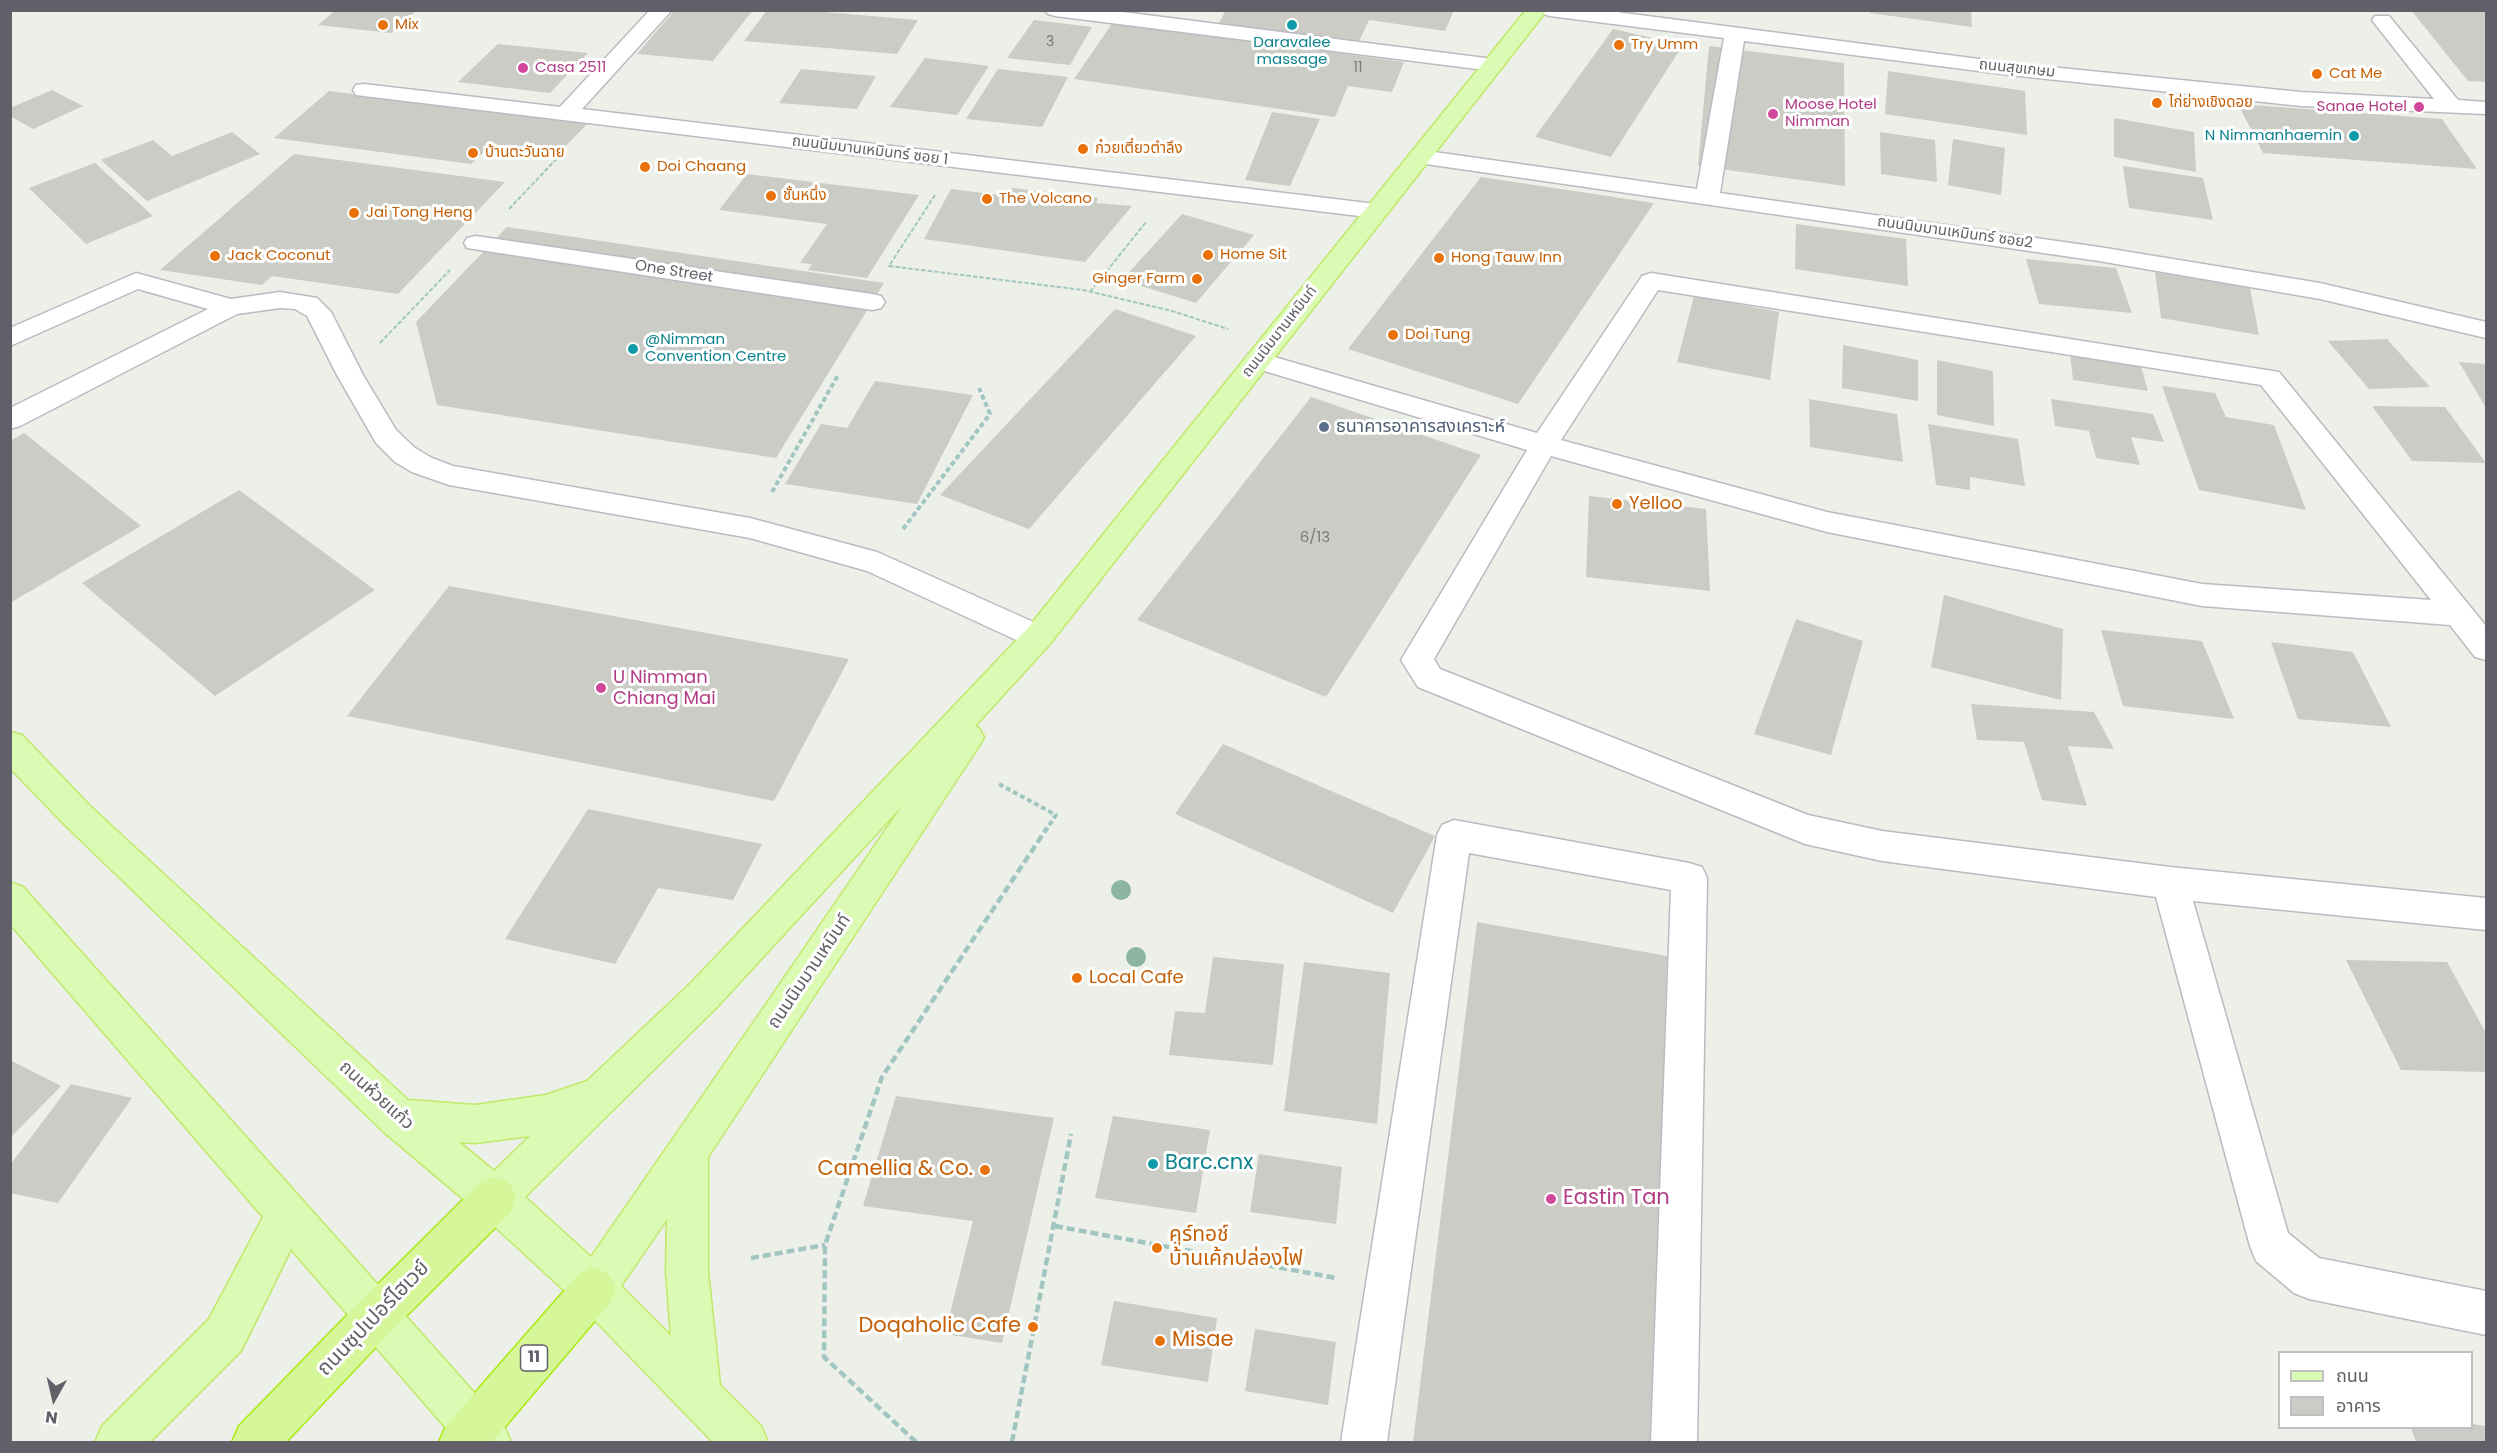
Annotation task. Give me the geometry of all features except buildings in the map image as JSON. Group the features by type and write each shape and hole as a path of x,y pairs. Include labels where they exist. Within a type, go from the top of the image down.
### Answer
{"highway":[{"name":"ถนนซุปเปอร์ไฮเวย์","path":"255,1443 376,1316 495,1198"},
{"name":"11","path":"475,1437 594,1288"}],"main road":[{"name":"ถนนนิมมานเหมินท์","path":"495,1198 704,995 1030,644 1537,10"},
{"name":"ถนนนิมมานเหมินท์","path":"594,1288 1030,644"},
{"name":"ถนนห้วยแก้ว","path":"10,745 77,815 399,1119 495,1198 594,1288 745,1443"},
{"path":"10,898 376,1316 475,1437"},
{"path":"399,1119 475,1124 546,1114 600,1097"},
{"path":"688,1149 687,1272 690,1324 699,1396"},
{"path":"118,1443 225,1335 287,1214"}],"street":[{"path":"565,115 662,10"},
{"path":"1055,10 1492,65"},
{"name":"ถนนสุขเกษม","path":"1550,10 2010,69 2301,99 2487,108"},
{"path":"2382,20 2451,106"},
{"path":"1707,198 1735,34"},
{"name":"ถนนนิมมานเหมินทร์ ซอย 1","path":"364,90 1376,211"},
{"name":"ถนนนิมมานเหมินทร์ ซอย2","path":"1420,157 2099,254 2320,291 2487,330"},
{"name":"One Street","path":"476,243 872,302"},
{"path":"10,338 135,281 231,307"},
{"path":"2487,648 2270,378 1651,281 1544,445 1417,660 1429,678 1805,829 1882,846 2170,883 2487,914"},
{"path":"10,420 231,307 280,300 308,304 318,312 350,375 392,444 422,465 449,475 750,528 877,563 1030,644"},
{"path":"1257,360 1544,445 1827,522 2202,595 2458,614"},
{"path":"1364,1443 1454,834 1689,878 1674,1443"},
{"path":"2170,883 2271,1246 2309,1278 2487,1313"}],"path":[{"path":"350,375 596,119"},
{"path":"951,161 931,203 889,266 1090,292 1172,311 1228,329"},
{"path":"1090,292 1147,221 1170,186"},
{"path":"750,528 838,375"},
{"path":"877,563 990,414 980,388"},
{"path":"916,1443 824,1357 825,1245 882,1077 1056,814 999,784"},
{"path":"1012,1443 1071,1134"},
{"path":"1054,1226 1349,1281"},
{"path":"751,1258 825,1245"}],"place":[{"name":"Mix","path":"383,25"},
{"name":"Daravalee massage","path":"1292,25"},
{"name":"Try Umm","path":"1619,45"},
{"name":"Casa 2511","path":"523,68"},
{"name":"Cat Me","path":"2317,74"},
{"name":"ไก่ย่างเชิงดอย","path":"2157,103"},
{"name":"Sanae Hotel","path":"2419,107"},
{"name":"Moose Hotel Nimman","path":"1773,114"},
{"name":"N Nimmanhaemin","path":"2354,136"},
{"name":"ก๋วยเตี๋ยวตำลึง","path":"1083,149"},
{"name":"บ้านตะวันฉาย","path":"473,153"},
{"name":"Doi Chaang","path":"645,167"},
{"name":"ชั้นหนึ่ง","path":"771,196"},
{"name":"The Volcano","path":"987,199"},
{"name":"Jai Tong Heng","path":"354,213"},
{"name":"Home Sit","path":"1208,255"},
{"name":"Jack Coconut","path":"215,256"},
{"name":"Hong Tauw Inn","path":"1439,258"},
{"name":"Ginger Farm","path":"1197,279"},
{"name":"Doi Tung","path":"1393,335"},
{"name":"@Nimman Convention Centre","path":"633,349"},
{"name":"ธนาคารอาคารสงเคราะห์","path":"1324,427"},
{"name":"Yelloo","path":"1617,504"},
{"name":"U Nimman Chiang Mai","path":"601,688"},
{"name":"Local Cafe","path":"1077,978"},
{"name":"Barc.cnx","path":"1153,1164"},
{"name":"Camellia & Co.","path":"985,1170"},
{"name":"Eastin Tan","path":"1551,1199"},
{"name":"คูร์ทอช์ บ้านเค้กปล่องไฟ","path":"1157,1248"},
{"name":"Doqaholic Cafe","path":"1033,1327"},
{"name":"Misae","path":"1160,1341"}]}
